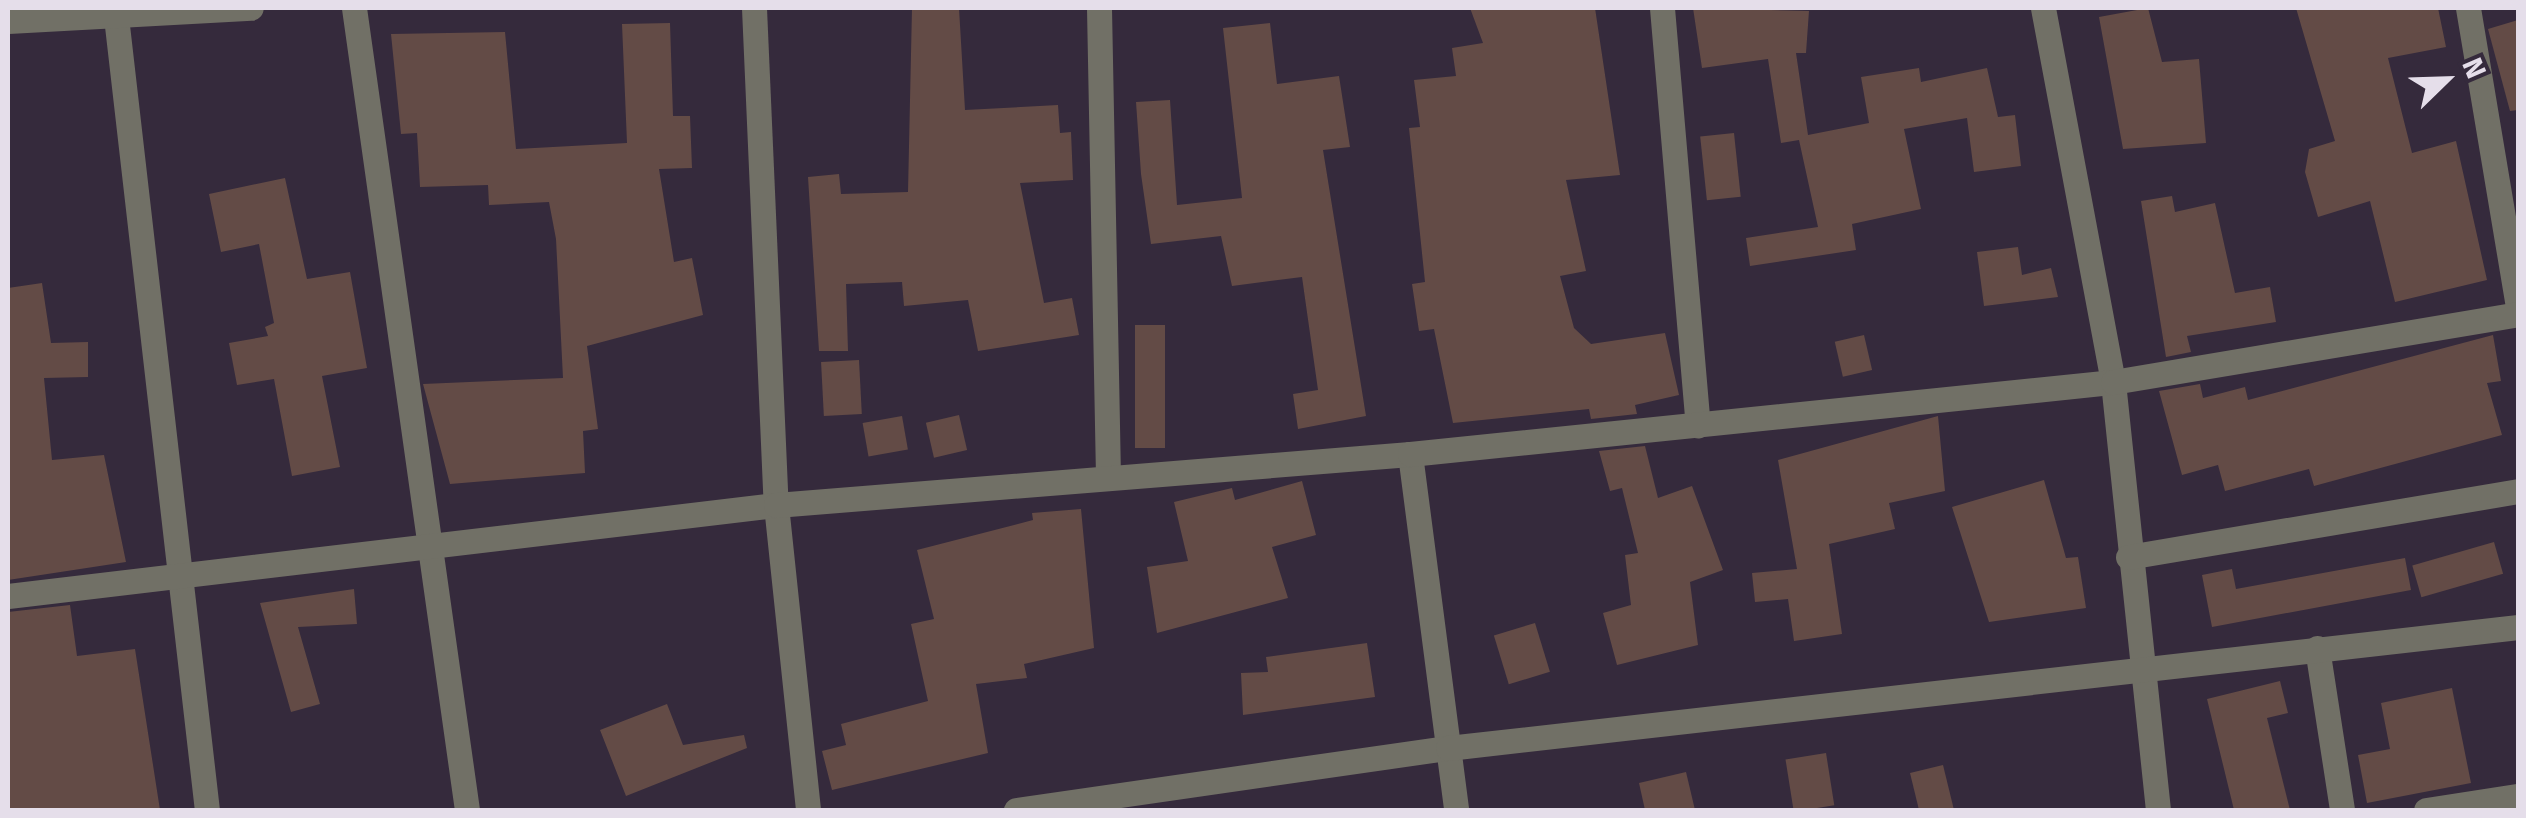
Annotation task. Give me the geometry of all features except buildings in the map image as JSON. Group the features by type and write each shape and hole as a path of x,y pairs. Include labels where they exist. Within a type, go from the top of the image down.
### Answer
{"street":[{"path":"8,20 250,8"},
{"path":"354,8 467,810"},
{"path":"754,8 776,504 808,810"},
{"path":"1099,8 1108,474"},
{"path":"1662,8 1698,425"},
{"path":"2043,8 2113,382 2137,666 2158,810"},
{"path":"8,596 428,542 776,504 1108,474 1410,454 2113,382 2518,311 2468,8"},
{"path":"116,12 177,574 207,810"},
{"path":"1410,454 1456,810"},
{"path":"2128,557 2518,490"},
{"path":"1016,810 1448,748 2137,666 2518,627"},
{"path":"2317,648 2342,810"},
{"path":"2426,810 2518,796"}]}
